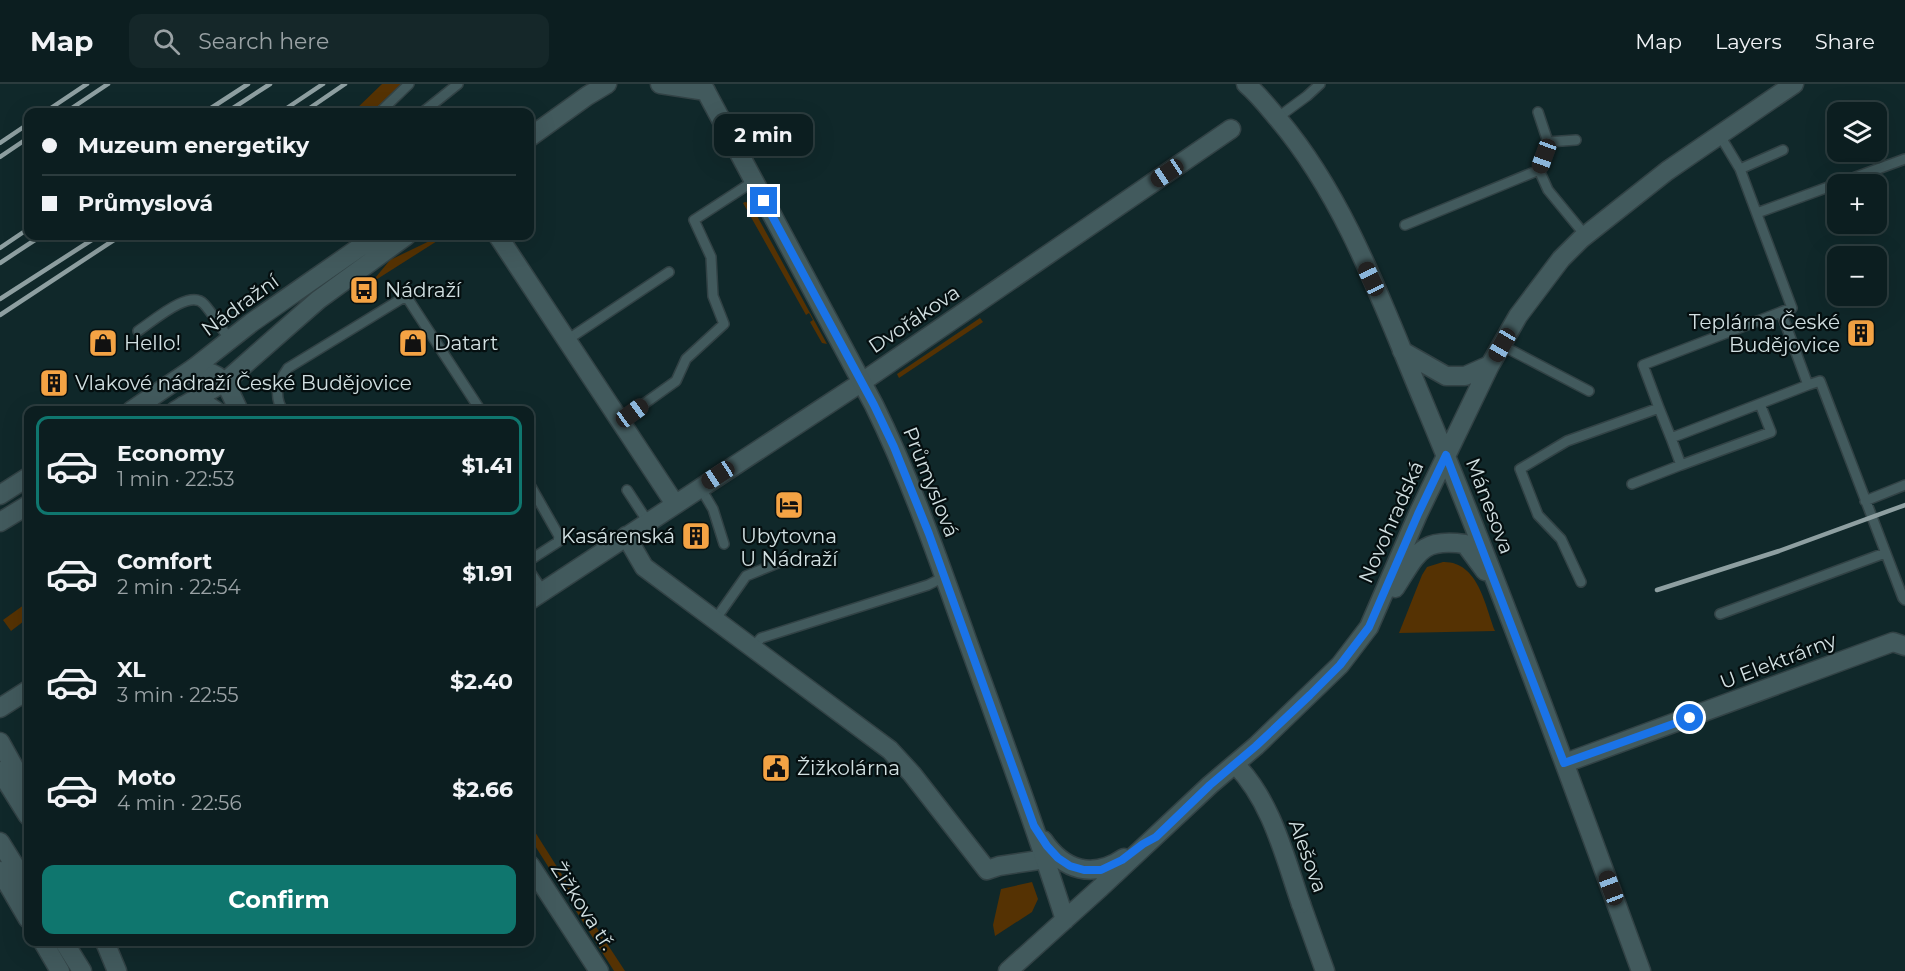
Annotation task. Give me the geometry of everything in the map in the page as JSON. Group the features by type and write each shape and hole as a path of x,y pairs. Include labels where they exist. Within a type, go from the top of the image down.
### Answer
{"street":[{"path":"534,134 607,84"},
{"path":"660,84 704,88"},
{"name":"Mánesova","path":"1246,84 1256,92 1300,145 1337,206 1402,351 1500,593 1641,971"},
{"name":"Novohradská","path":"1008,971 1210,785 1256,746 1340,665 1369,627 1418,514 1490,365 1518,316 1561,259 1586,235 1667,171 1794,84"},
{"name":"Průmyslová","path":"704,88 862,382 894,447 944,577 1046,860 1065,920"},
{"name":"Dvořákova","path":"540,593 862,382 1231,129"},
{"name":"Nádražní","path":"138,406 370,240"},
{"path":"184,406 226,381 318,300 400,240"},
{"path":"501,240 675,504"},
{"path":"1402,351 1446,376 1465,376 1490,365"},
{"path":"194,368 210,371 226,381 237,406"},
{"path":"0,495 24,480"},
{"path":"0,522 24,508"},
{"path":"626,536 644,567 890,750 912,774 987,870 999,866 1046,860"},
{"path":"1369,627 1418,554 1434,543 1465,544 1500,593"},
{"name":"U Elektrárny","path":"1564,763 1893,642 1905,646"},
{"path":"0,708 24,693"},
{"path":"0,742 24,785"},
{"name":"Alešova","path":"1234,765 1256,788 1268,812 1325,971"},
{"path":"0,771 24,810"},
{"path":"1034,826 1058,858 1070,866 1084,870 1101,870 1122,860 1156,837"},
{"path":"0,842 24,881"},
{"name":"Žižkova tř.","path":"534,871 599,971"},
{"path":"0,872 24,912"},
{"path":"45,946 60,971"},
{"path":"66,946 82,971"},
{"path":"107,946 117,971"}],"lane":[{"path":"384,108 409,84"},
{"path":"428,108 458,84"},
{"path":"1277,118 1320,84"},
{"path":"1538,112 1548,142 1539,170 1548,190 1586,235"},
{"path":"1681,465 1643,364 1792,308 1740,169 1719,134"},
{"path":"1548,142 1576,140"},
{"path":"1740,169 1783,150"},
{"path":"1757,213 1905,159"},
{"path":"1405,225 1539,170"},
{"path":"620,421 676,381 686,359 724,324 713,296 711,257 694,220 754,180"},
{"path":"567,340 669,272"},
{"path":"280,406 277,392 280,379 288,368 406,296 478,406"},
{"path":"138,330 178,304 196,299 203,303 230,339"},
{"path":"1781,312 1808,385"},
{"path":"1502,345 1589,391"},
{"path":"1671,438 1820,381 1885,554 1905,600"},
{"path":"1632,484 1771,432 1760,404"},
{"path":"1581,582 1562,539 1538,515 1520,469 1567,441 1659,408"},
{"path":"1865,501 1905,485"},
{"path":"700,487 713,509 724,544"},
{"path":"627,490 648,522"},
{"path":"534,492 559,536 558,542 534,564"},
{"path":"1720,614 1885,554"},
{"path":"715,620 746,576 778,563"},
{"path":"534,576 540,593"},
{"path":"752,648 761,638 928,585 944,577"}],"shaded area":[{"path":"382,84 405,84 381,108 357,108"},
{"path":"743,203 750,203 827,344 822,343 810,322 813,320 809,313 806,315"},
{"path":"432,240 439,240 371,283 390,260"},
{"path":"980,318 983,322 899,378 897,374"},
{"path":"1443,562 1455,564 1472,577 1483,597 1495,631 1399,633 1422,575 1427,567"},
{"path":"24,605 24,621 11,631 3,620"},
{"path":"534,830 571,889 565,893 534,844"},
{"path":"1032,882 1038,899 1032,912 995,936 993,925 1001,889"},
{"path":"583,907 625,971 614,971 576,911"}],"railway":[{"path":"51,108 87,84"},
{"path":"72,108 108,84"},
{"path":"211,108 248,84"},
{"path":"233,108 270,84"},
{"path":"287,108 323,84"},
{"path":"310,108 345,84"},
{"path":"0,143 24,127"},
{"path":"0,157 24,141"},
{"path":"0,248 24,232"},
{"path":"0,263 35,240"},
{"path":"0,299 92,240"},
{"path":"0,315 114,240"},
{"path":"1657,590 1779,551 1905,505"}],"place":[{"name":"Nádraží","path":"364,290"},
{"name":"Teplárna České Budějovice","path":"1861,333"},
{"name":"Hello!","path":"103,343"},
{"name":"Datart","path":"413,343"},
{"name":"Vlakové nádraží České Budějovice","path":"54,383"},
{"name":"Ubytovna U Nádraží","path":"789,505"},
{"name":"Kasárenská","path":"696,536"},
{"name":"Žižkolárna","path":"776,768"}],"route":[{"path":"764,201 874,405 894,447 929,534 1034,826 1047,846 1058,858 1070,866 1084,870 1101,870 1122,860 1156,837 1210,785 1256,746 1340,665 1369,627 1446,455 1564,763 1690,718"}]}
